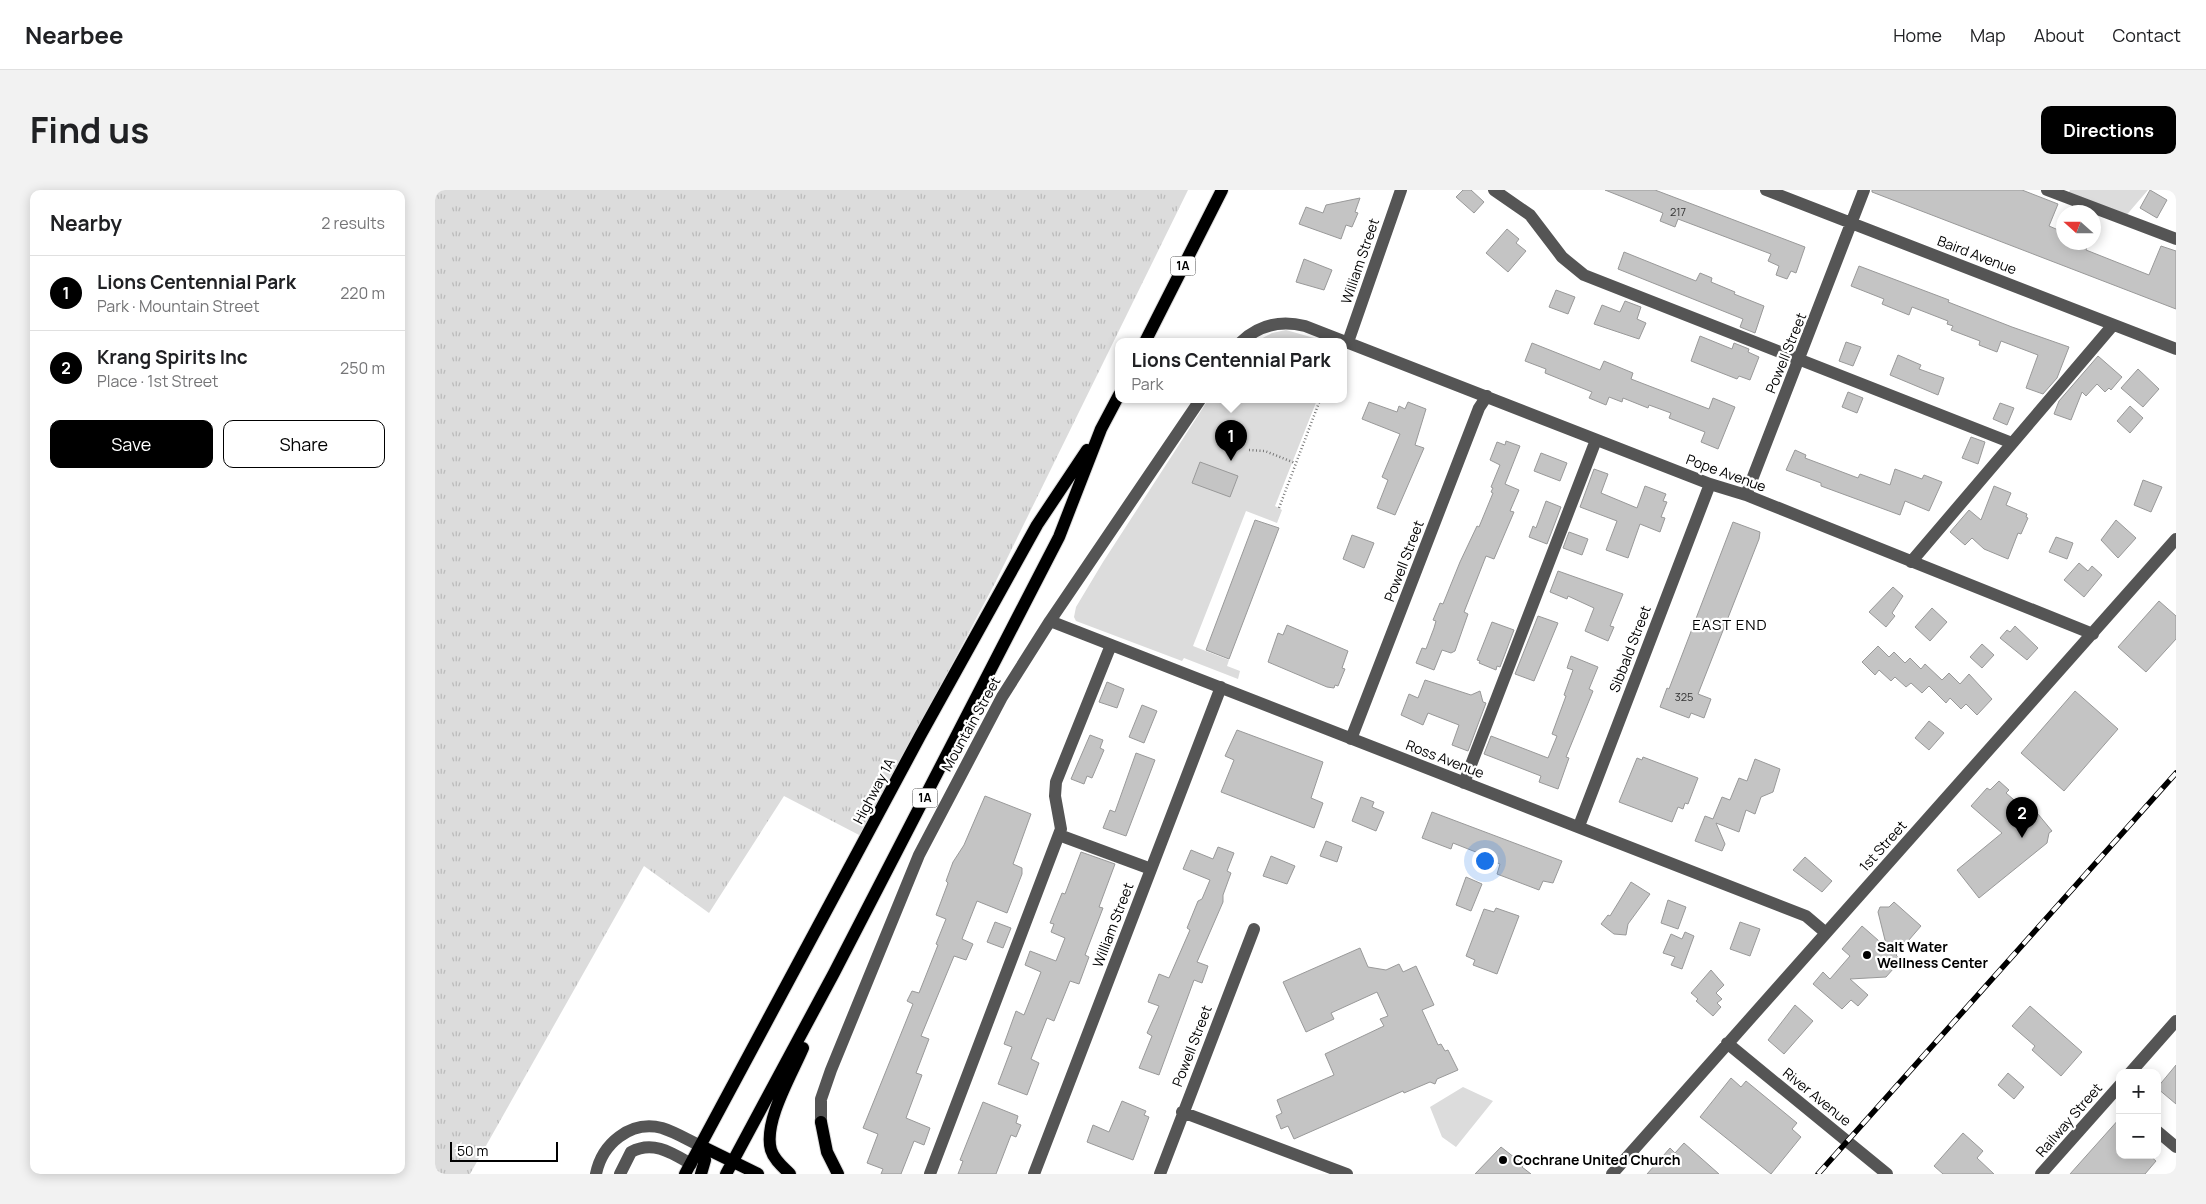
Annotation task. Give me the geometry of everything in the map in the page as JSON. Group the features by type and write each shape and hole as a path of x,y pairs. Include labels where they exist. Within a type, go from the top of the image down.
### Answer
{"main road":[{"name":"1A","path":"1147,338 1222,190"},
{"name":"Highway 1A","path":"688,1169 920,736 1037,525 1101,429 1115,403"},
{"name":"Highway 1A","path":"726,1174 834,973 1059,537 1101,429"},
{"path":"790,1174 777,1160 771,1149 770,1135 773,1118 834,973"},
{"path":"821,1122 827,1152 839,1174"},
{"path":"701,1146 734,1160 758,1174"},
{"path":"688,1169 704,1173 705,1160 701,1146"}],"street":[{"name":"William Street","path":"1348,342 1401,190"},
{"path":"1494,190 1531,215 1562,257 1584,275 2012,442"},
{"name":"Baird Avenue","path":"1766,190 2176,349"},
{"name":"Powell Street","path":"1746,495 1864,190"},
{"path":"2047,190 2176,239"},
{"path":"1247,338 1262,328 1289,322 1337,338"},
{"path":"1911,562 2113,325"},
{"name":"Pope Avenue","path":"1348,342 1710,484 1746,495 2093,634"},
{"name":"Powell Street","path":"1351,739 1479,408 1487,396"},
{"name":"Mountain Street","path":"821,1122 821,1099 828,1076 919,855 1002,697 1050,621 1198,403"},
{"path":"1465,783 1596,440"},
{"name":"Sibbald Street","path":"1579,826 1710,484"},
{"name":"1st Street","path":"1612,1174 2176,539"},
{"name":"Ross Avenue","path":"1050,621 1806,916 1825,932"},
{"path":"930,1174 1059,835 1061,829 1055,796 1056,782 1111,645"},
{"name":"William Street","path":"1034,1174 1221,687"},
{"path":"1059,835 1151,869"},
{"name":"Powell Street","path":"1160,1174 1254,929"},
{"path":"2134,1069 2176,1021"},
{"name":"River Avenue","path":"1727,1043 1887,1174"},
{"name":"Railway Street","path":"2041,1174 2116,1094"},
{"path":"1183,1112 1347,1174"},
{"path":"596,1174 602,1155 611,1144 621,1135 636,1129 661,1128 701,1146"},
{"path":"2161,1134 2176,1147"},
{"path":"620,1174 625,1160 631,1152 647,1146 666,1151 688,1169"}],"path":[{"path":"1279,508 1319,403"},
{"path":"1249,450 1265,451 1296,463"}],"green space":[{"path":"435,190 1188,190 995,583 861,836 784,796 709,913 644,866 470,1174 435,1174"},
{"path":"2070,190 2148,190 2124,218 2101,210 2101,205 2088,205 2066,197"},
{"path":"1286,330 1314,338 1263,338 1272,333"},
{"path":"1206,403 1316,403 1275,506 1282,510 1277,523 1246,511 1193,646 1229,660 1227,666 1240,671 1238,679 1184,658 1182,661 1076,621 1074,617 1076,607"},
{"path":"1463,1087 1493,1101 1456,1147 1442,1137 1430,1107"}],"building":[{"path":"1463,190 1471,190 1484,202 1474,213 1456,197"},
{"path":"1605,190 1655,190 1805,247 1796,273 1791,271 1787,279 1776,275 1779,266 1768,261 1771,254 1678,219 1675,227 1660,221 1663,213"},
{"path":"1872,190 2022,190 2058,204 2049,226 2056,229 2056,250 2086,250 2149,275 2161,246 2176,251 2176,309 1872,192"},
{"path":"2150,190 2167,200 2157,218 2140,208"},
{"path":"1360,198 1355,212 1358,213 1352,227 1346,225 1341,239 1299,224 1306,207 1323,213 1326,205"},
{"path":"1507,229 1519,239 1516,243 1526,251 1508,272 1486,253"},
{"path":"1624,252 1696,281 1700,273 1712,278 1711,282 1735,292 1734,294 1764,306 1755,333 1740,327 1743,319 1618,269"},
{"path":"1304,259 1332,270 1324,290 1296,282"},
{"path":"1859,266 1949,300 1948,302 2012,327 2069,347 2057,378 2043,394 2026,388 2038,355 2001,341 1997,352 1979,345 1980,341 1951,330 1953,326 1947,324 1948,321 1912,307 1909,315 1882,304 1884,299 1851,286"},
{"path":"1556,290 1575,297 1568,314 1549,307"},
{"path":"1625,301 1641,307 1637,319 1646,323 1639,339 1594,324 1602,305 1620,312"},
{"path":"1700,336 1732,349 1734,343 1749,349 1748,352 1759,357 1750,380 1739,376 1737,379 1691,361"},
{"path":"1846,342 1861,347 1853,366 1839,361"},
{"path":"1532,343 1600,370 1604,361 1633,373 1631,379 1709,409 1713,398 1735,407 1718,449 1701,442 1705,432 1669,418 1671,413 1649,405 1648,408 1623,398 1622,402 1609,397 1606,405 1589,398 1592,392 1545,373 1546,369 1525,361"},
{"path":"1898,355 1921,365 1919,369 1944,378 1938,395 1890,375"},
{"path":"2098,356 2122,377 2111,390 2109,388 2105,392 2097,384 2086,396 2082,392 2071,420 2054,414 2059,401"},
{"path":"2138,369 2159,389 2143,407 2121,388"},
{"path":"1848,392 1863,398 1857,413 1842,407"},
{"path":"1369,402 1397,412 1399,406 1405,409 1408,402 1426,409 1415,445 1424,448 1395,515 1377,508 1388,480 1382,477 1400,434 1362,419"},
{"path":"2000,403 2014,408 2007,425 1993,419"},
{"path":"2130,406 2143,418 2130,433 2117,421"},
{"path":"1971,437 1985,442 1978,464 1962,458"},
{"path":"1506,441 1520,446 1505,484 1519,490 1510,511 1514,512 1494,559 1486,556 1464,612 1468,614 1455,651 1451,653 1442,650 1434,670 1416,663 1422,648 1426,649 1436,621 1433,620 1440,603 1443,604 1460,562 1477,526 1479,527 1493,493 1491,492 1493,488 1491,487 1500,465 1490,460 1497,442 1505,445"},
{"path":"1795,450 1806,455 1805,458 1858,478 1860,474 1890,485 1895,469 1922,479 1924,475 1942,482 1929,511 1905,501 1900,515 1821,486 1821,483 1786,470"},
{"path":"1541,453 1567,463 1560,481 1534,471"},
{"path":"1200,462 1238,476 1230,497 1192,483"},
{"path":"1594,469 1608,474 1601,493 1637,508 1645,486 1666,494 1663,501 1667,502 1661,517 1665,518 1660,532 1640,524 1628,558 1606,550 1617,521 1580,507"},
{"path":"2143,480 2162,487 2151,512 2134,505"},
{"path":"1994,486 2011,493 2006,505 2027,514 2026,517 2028,518 2021,534 2018,533 2008,559 1984,549 1972,538 1965,545 1950,532 1969,510 1981,520"},
{"path":"1546,501 1561,507 1547,544 1529,537 1533,526 1536,528"},
{"path":"1255,520 1279,528 1229,659 1206,650"},
{"path":"2116,520 2136,538 2118,558 2101,540"},
{"path":"1733,522 1760,532 1759,539 1698,694 1711,699 1704,718 1691,713 1689,718 1660,707 1667,688 1669,689"},
{"path":"1569,532 1588,539 1582,555 1563,548"},
{"path":"1352,535 1374,543 1364,568 1343,559"},
{"path":"2056,537 2073,543 2067,559 2049,552"},
{"path":"2079,563 2088,571 2092,566 2102,575 2084,597 2064,580"},
{"path":"1558,571 1623,594 1610,626 1614,627 1608,641 1585,631 1594,608 1568,596 1567,599 1550,592"},
{"path":"1893,587 1903,596 1892,613 1895,616 1886,627 1869,612"},
{"path":"2159,601 2176,616 2176,639 2146,672 2118,647"},
{"path":"1932,608 1947,622 1930,641 1915,627"},
{"path":"1538,616 1558,623 1534,681 1515,674"},
{"path":"1492,622 1514,630 1500,667 1497,666 1496,670 1479,663 1480,661 1477,660"},
{"path":"1287,625 1348,651 1342,668 1345,669 1338,686 1335,685 1334,688 1327,687 1268,662 1278,633 1283,635"},
{"path":"2015,626 2038,648 2027,660 2000,638 2007,630 2010,632"},
{"path":"1982,644 1994,655 1982,668 1970,657"},
{"path":"1878,646 1889,657 1894,652 1905,663 1910,658 1921,669 1925,664 1942,680 1949,673 1960,684 1969,674 1992,699 1977,715 1966,704 1961,709 1950,698 1946,703 1929,686 1922,693 1911,683 1906,687 1895,677 1891,681 1879,670 1875,675 1862,662"},
{"path":"1571,656 1598,667 1589,689 1593,691 1566,757 1569,758 1558,789 1539,782 1541,776 1484,754 1491,736 1548,758 1557,736 1552,734 1573,670 1567,668"},
{"path":"1425,680 1471,695 1480,691 1483,702 1486,703 1468,751 1452,745 1459,725 1428,713 1423,725 1401,715 1409,694 1418,698"},
{"path":"1107,682 1124,689 1117,708 1099,702"},
{"path":"2075,691 2118,729 2064,791 2021,753"},
{"path":"1142,705 1157,711 1144,743 1129,737"},
{"path":"1929,721 1944,733 1929,750 1915,738"},
{"path":"1237,730 1323,762 1311,798 1323,803 1314,828 1221,792 1234,760 1225,756"},
{"path":"1090,735 1103,740 1100,748 1104,750 1092,778 1087,776 1084,784 1071,779"},
{"path":"1136,753 1155,760 1126,836 1103,828 1110,810 1115,812"},
{"path":"1643,757 1698,778 1688,804 1685,803 1683,809 1678,807 1672,822 1619,802 1637,758 1642,760"},
{"path":"1755,759 1780,769 1773,792 1761,797 1755,814 1746,810 1739,832 1716,823 1725,844 1722,851 1695,841 1705,816 1713,819 1722,797 1730,800 1739,778 1747,781"},
{"path":"1999,781 2009,790 2006,793 2028,812 2033,808 2052,831 2049,833 2047,843 1979,898 1957,870 2002,833 1971,806 1987,788 1990,790"},
{"path":"985,796 1031,814 1013,864 1022,868 1022,874 1007,913 977,901 962,939 973,944 966,960 954,956 921,1036 929,1039 916,1073 922,1075 906,1118 930,1128 924,1145 914,1141 901,1174 881,1174 883,1169 867,1163 878,1134 863,1128 913,1004 907,1001 912,991 919,993 938,945 936,944 946,919 936,915 948,883 946,881 953,862 964,845"},
{"path":"1361,797 1374,802 1372,807 1384,812 1376,831 1352,821"},
{"path":"1432,812 1562,861 1553,883 1543,881 1539,890 1497,874 1500,864 1495,862 1496,860 1453,843 1451,849 1422,838"},
{"path":"1326,841 1342,847 1337,862 1320,856"},
{"path":"1218,847 1234,853 1227,871 1231,873 1223,895 1223,902 1197,962 1208,966 1202,983 1194,980 1159,1075 1139,1068 1152,1036 1147,1033 1159,1006 1148,1002 1159,974 1169,978 1190,930 1187,928 1198,901 1202,899 1210,880 1183,869 1191,850 1213,859"},
{"path":"1081,852 1115,864 1099,907 1103,908 1085,955 1089,957 1079,984 1070,981 1054,1021 1047,1018 1031,1059 1039,1063 1027,1095 998,1084 1012,1047 1004,1044 1016,1011 1024,1015 1041,972 1025,965 1030,951 1056,961 1065,938 1051,932 1054,924 1050,923 1062,893 1065,894"},
{"path":"1271,856 1295,866 1287,884 1263,876"},
{"path":"1805,857 1832,881 1822,892 1793,870"},
{"path":"1466,877 1482,884 1471,911 1456,905"},
{"path":"1631,882 1650,894 1628,924 1626,935 1614,934 1601,924 1608,915 1610,916"},
{"path":"1668,900 1686,907 1678,929 1661,923"},
{"path":"1894,902 1921,926 1896,955 1901,960 1886,977 1850,979 1868,995 1858,1006 1851,1000 1842,1009 1813,984 1823,972 1830,979 1850,956 1842,949 1862,926 1887,948 1878,912 1880,907 1889,907"},
{"path":"1496,908 1519,916 1497,974 1473,965 1475,960 1466,956 1484,909 1494,912"},
{"path":"995,922 1011,928 1003,948 987,942"},
{"path":"1740,922 1760,929 1750,956 1730,949"},
{"path":"1685,932 1694,936 1682,969 1671,965 1675,957 1663,953 1671,934 1682,939"},
{"path":"1360,948 1368,967 1386,970 1399,964 1403,972 1416,966 1434,1005 1422,1010 1438,1045 1441,1044 1445,1051 1448,1050 1458,1070 1437,1079 1435,1084 1430,1082 1404,1093 1403,1091 1294,1139 1288,1126 1281,1129 1276,1116 1282,1113 1277,1100 1334,1075 1325,1054 1384,1026 1380,1019 1388,1016 1377,992 1331,1013 1334,1019 1306,1032 1283,982"},
{"path":"1711,970 1724,985 1716,993 1722,999 1717,1003 1721,1007 1713,1016 1696,1001 1698,999 1691,993"},
{"path":"1795,1005 1813,1021 1784,1054 1768,1040"},
{"path":"2030,1006 2082,1052 2061,1076 2032,1050 2035,1046 2012,1026"},
{"path":"2176,1065 2176,1104 2161,1091 2161,1083"},
{"path":"2008,1073 2024,1087 2014,1099 1998,1085"},
{"path":"1731,1078 1741,1087 1746,1081 1797,1123 1792,1129 1801,1137 1771,1174 1700,1117"},
{"path":"1122,1101 1146,1111 1144,1115 1149,1117 1133,1160 1087,1142 1093,1125 1109,1132"},
{"path":"983,1102 1018,1116 1016,1123 1021,1125 1016,1137 1011,1135 996,1174 958,1174 963,1161 960,1160"},
{"path":"2116,1122 2116,1159 2154,1159 2156,1161 2145,1174 2070,1174"},
{"path":"1963,1133 1983,1151 1977,1158 1994,1174 1943,1174 1934,1166"},
{"path":"1684,1143 1719,1174 1647,1174 1670,1148 1675,1153"},
{"name":"Cochrane United Church","path":"1501,1147 1524,1165 1522,1167 1531,1174 1475,1174"}],"railway":[{"path":"1818,1174 2176,773"}],"place":[{"name":"Lions Centennial Park","path":"1231,461"},
{"name":"Krang Spirits Inc","path":"2022,838"},
{"name":"Salt Water Wellness Center","path":"1867,955"},
{"name":"Cochrane United Church","path":"1503,1160"}],"district":[{"name":"EAST END","path":"1730,625"}]}
